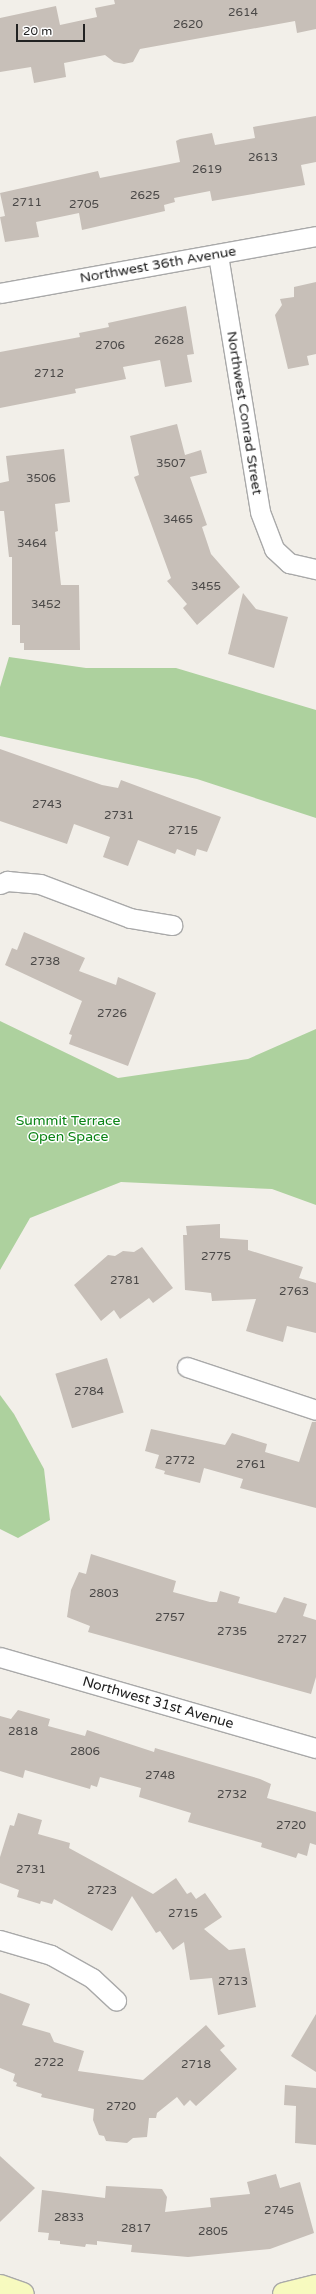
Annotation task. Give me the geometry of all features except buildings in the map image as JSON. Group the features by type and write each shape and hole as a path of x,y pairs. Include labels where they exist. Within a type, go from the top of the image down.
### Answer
{"street":[{"name":"Northwest 36th Avenue","path":"0,293 218,255 316,236"},
{"name":"Northwest Conrad Street","path":"218,255 260,512 274,549 290,563 316,569"},
{"path":"0,884 7,881 40,884 130,918 172,925"},
{"path":"187,1367 316,1410"},
{"name":"Northwest 31st Avenue","path":"0,1657 316,1748"},
{"path":"0,1940 51,1955 92,1978 116,2000"},
{"path":"0,2286 23,2294"},
{"path":"284,2294 316,2286"}],"green space":[{"path":"9,657 86,668 176,668 316,710 316,818 197,779 0,736 0,687"},
{"name":"Summit Terrace Open Space","path":"0,1021 118,1078 248,1059 316,1029 316,1205 272,1189 121,1182 30,1218 0,1270"},
{"path":"0,1395 14,1414 44,1469 50,1520 18,1538 0,1529"}]}
